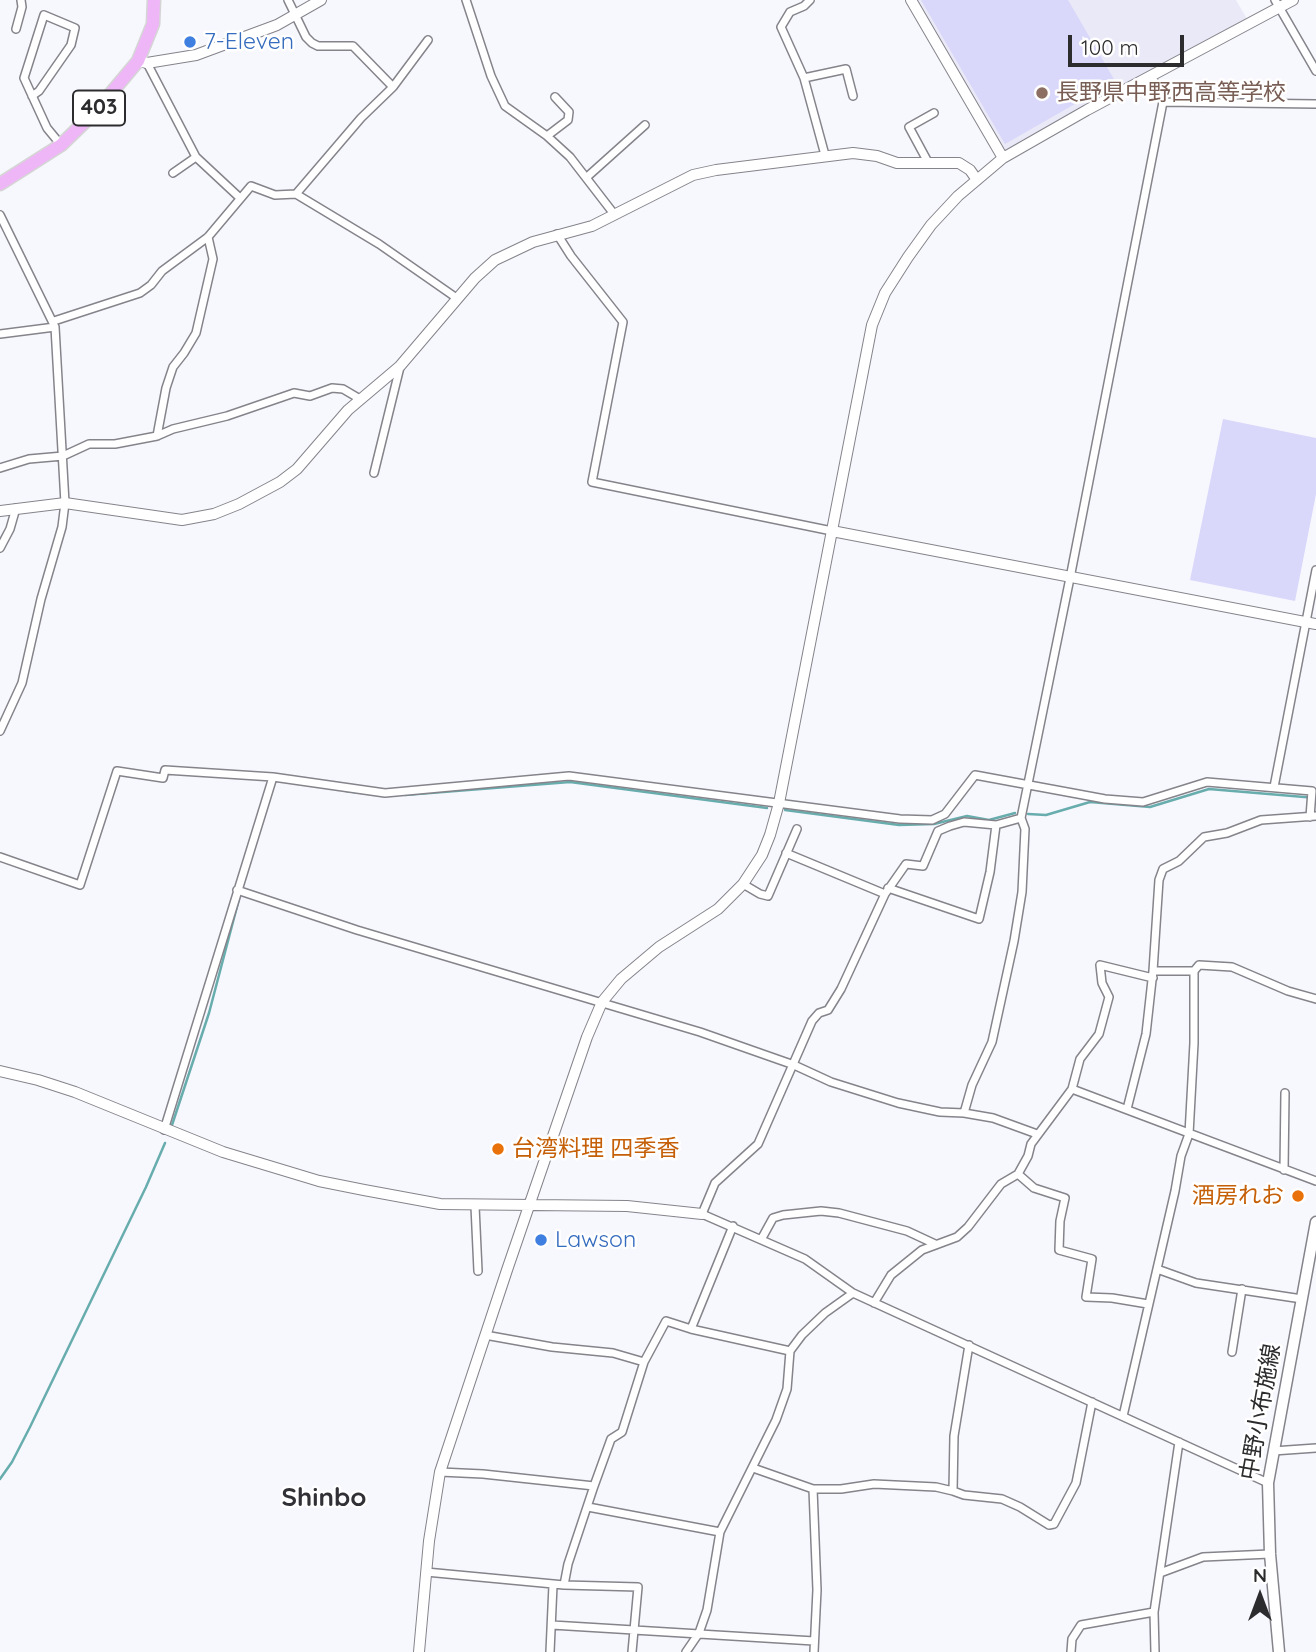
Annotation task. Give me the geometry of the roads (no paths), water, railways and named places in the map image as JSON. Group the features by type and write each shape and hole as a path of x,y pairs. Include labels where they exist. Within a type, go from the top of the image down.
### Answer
{"highway":[{"name":"403","path":"0,184 61,145 143,62 153,24 154,0"}],"main road":[{"name":"中野小布施線","path":"1279,1652 1270,1554 1268,1483 1316,1223"}],"street":[{"path":"16,29 22,7 21,0"},
{"path":"288,0 306,37 312,43 318,46 353,46 393,87"},
{"path":"240,198 195,157 143,62 196,55 296,16 321,0"},
{"path":"466,0 491,76 505,106 547,136 570,157 614,214"},
{"path":"810,0 790,12 781,27 804,78 825,155"},
{"path":"911,0 1003,158"},
{"path":"419,1652 426,1572 440,1472 587,1037 602,1002 621,979 659,947 718,909 743,884 762,855 779,803 872,325 885,293 931,225 1003,158 1152,77 1277,4 1293,0"},
{"path":"1277,4 1316,71"},
{"path":"32,96 39,91 72,45 75,28 44,15 24,78 32,96 47,128 61,145"},
{"path":"296,194 361,118 393,87 428,40"},
{"path":"804,78 846,69 853,96"},
{"path":"964,1113 972,1085 992,1042 1014,941 1022,892 1025,829 1020,818 1163,102 1152,77"},
{"path":"547,136 568,120 569,112 555,97"},
{"path":"1163,102 1316,104"},
{"path":"899,132 934,113"},
{"path":"587,177 645,125"},
{"path":"909,127 929,164"},
{"path":"0,510 65,503 169,520 194,519 239,504 280,482 297,469 326,434 360,400 400,366 495,260 557,233 592,226 693,175 853,153 877,156 897,163 959,163 970,170 977,180"},
{"path":"173,173 195,157"},
{"path":"0,334 55,324 140,293 151,285 162,271 208,237 251,186 275,195 296,194 390,251 458,299"},
{"path":"0,215 55,324 65,503 62,527 41,599 22,683 0,731"},
{"path":"557,233 571,256 624,322 592,482 1070,578 1311,623"},
{"path":"157,436 173,367 197,332 213,259 208,237"},
{"path":"374,473 400,366"},
{"path":"0,468 29,459 63,456 89,444 115,444 157,436 294,393 310,396 332,388 343,389 360,400"},
{"path":"0,548 10,529 16,508"},
{"path":"1274,787 1311,623 1316,570"},
{"path":"0,857 80,885 117,771 163,778 165,770 273,777 384,793 569,776 900,819 932,820 945,814 975,775 1105,799 1143,802 1207,782 1312,791 1313,817 1261,820 1227,833 1204,837 1179,861 1163,869 1159,880 1146,1034 1127,1109"},
{"path":"164,1130 273,777"},
{"path":"702,1214 715,1182 758,1144 812,1021 819,1013 828,1010 841,989 887,891 906,864 923,866 938,831 964,821 996,825 1020,818"},
{"path":"786,853 887,891 979,919 990,872 996,825"},
{"path":"743,884 768,896 797,828"},
{"path":"237,890 357,930 700,1032 794,1065 831,1082 898,1103 940,1112 993,1118 1037,1134"},
{"path":"874,1303 891,1275 922,1250 957,1237 1001,1184 1018,1174 1037,1134 1072,1089 1080,1059 1099,1034 1109,997 1102,983 1100,965 1153,974 1194,971"},
{"path":"1123,1416 1139,1355 1181,1156 1189,1134 1194,1043 1194,971 1199,965 1232,967 1288,991 1316,999"},
{"path":"0,1071 75,1093 223,1153 319,1181 407,1199 475,1206 627,1206 702,1214 805,1259 853,1293 874,1303 1268,1483"},
{"path":"1072,1089 1316,1181"},
{"path":"1284,1170 1285,1093"},
{"path":"1018,1174 1034,1188 1065,1198 1059,1250 1091,1259 1086,1297 1148,1304"},
{"path":"475,1206 478,1271"},
{"path":"762,1238 773,1218 783,1214 821,1211 839,1213 907,1231 934,1244"},
{"path":"691,1329 733,1226"},
{"path":"1157,1269 1196,1283 1302,1299"},
{"path":"1232,1352 1242,1289"},
{"path":"686,1652 699,1633 707,1610 720,1532 776,1420 787,1389 790,1351 825,1313 853,1293"},
{"path":"564,1585 568,1564 611,1440 622,1432 644,1362 666,1321 790,1351"},
{"path":"485,1335 552,1347 613,1353 644,1362"},
{"path":"953,1491 954,1436 969,1345"},
{"path":"752,1468 813,1489 841,1489 874,1484 936,1487 964,1495 1002,1499 1049,1525 1054,1524 1076,1483 1092,1402"},
{"path":"1155,1652 1154,1612 1179,1442"},
{"path":"1273,1451 1316,1448"},
{"path":"440,1472 594,1486"},
{"path":"813,1489 817,1590 814,1652"},
{"path":"588,1507 720,1532"},
{"path":"1160,1573 1203,1557 1270,1554"},
{"path":"426,1572 517,1579 553,1585 638,1587 632,1652"},
{"path":"550,1652 553,1585"},
{"path":"1071,1652 1073,1640 1081,1625 1154,1612"},
{"path":"552,1625 814,1641"}],"waterway":[{"path":"405,795 570,782 767,808"},
{"path":"1028,814 1046,815 1090,802 1150,807 1209,789 1316,798"},
{"path":"346,791 385,796"},
{"path":"785,810 899,825 934,824 967,816 989,820 1015,813"},
{"path":"172,1125 209,1013 239,899"},
{"path":"0,1479 30,1427 165,1143"}],"place":[{"name":"7-Eleven","path":"190,42"},
{"name":"長野県中野西高等学校","path":"1042,93"},
{"name":"台湾料理 四季香","path":"498,1149"},
{"name":"酒房れお","path":"1298,1196"},
{"name":"Lawson","path":"541,1240"}],"district":[{"name":"Shinbo","path":"324,1498"}]}
